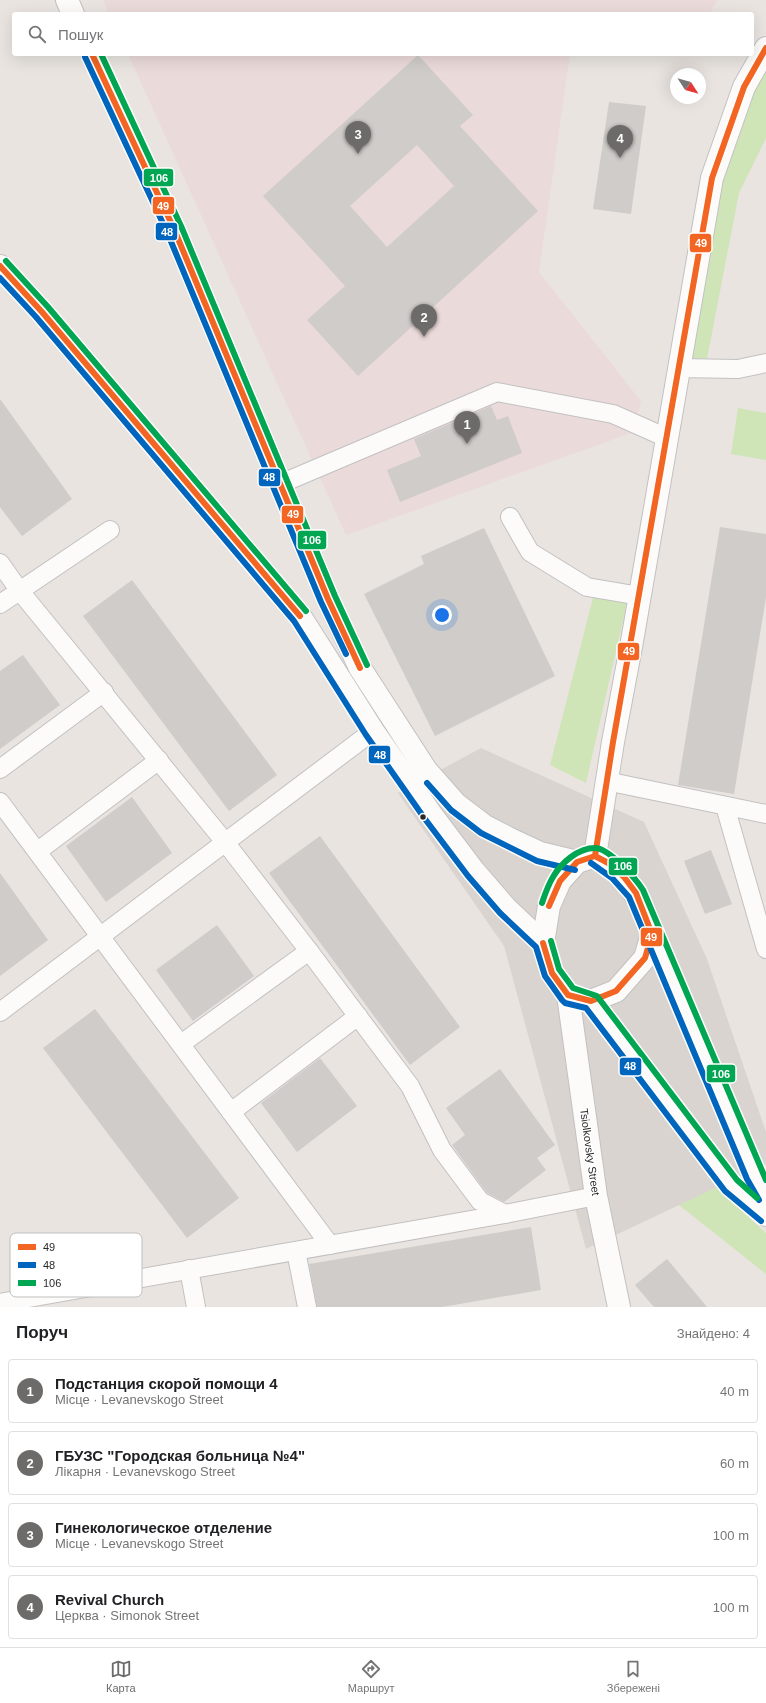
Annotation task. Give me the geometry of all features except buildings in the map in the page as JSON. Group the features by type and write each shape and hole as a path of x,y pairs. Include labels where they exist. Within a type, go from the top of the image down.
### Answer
{"main road":[{"path":"67,0 72,12"},
{"path":"652,934 645,958 632,975 616,991 591,1001 568,995 552,973 543,943 549,906 560,881 586,859 606,781 640,596 712,178 744,87 766,48"},
{"path":"93,56 174,229 328,599 360,668 426,770 456,804 485,826 540,853 586,859 610,864 624,877 636,892 652,934 754,1176 766,1196"},
{"path":"0,266 42,312 300,616 373,730 431,814 474,871 506,908 543,943"},
{"path":"300,616 317,616 328,599"},
{"name":"Tsiolkovsky Street","path":"568,995 596,1196 619,1307"},
{"path":"591,1001 731,1186 766,1215"}],"lane":[{"path":"679,368 738,369 766,363"},
{"path":"280,484 497,392 612,414 667,438"},
{"path":"510,517 530,552 587,586 640,596"},
{"path":"0,604 110,530"},
{"path":"0,563 19,590 159,760 309,950 410,1086 442,1150 480,1201 505,1214"},
{"path":"0,769 104,692"},
{"path":"0,1012 303,785 373,730"},
{"path":"38,851 159,760"},
{"path":"606,781 766,814"},
{"path":"0,802 38,851 330,1245"},
{"path":"725,806 766,949"},
{"path":"181,1044 309,950"},
{"path":"232,1112 358,1016"},
{"path":"142,1277 505,1214 596,1196"},
{"path":"296,1251 307,1307"},
{"path":"188,1269 196,1307"},
{"path":"0,1302 28,1297"}],"shaded area":[{"path":"103,0 718,0 710,12 108,12"},
{"path":"129,56 570,56 539,272 641,401 634,432 346,535"},
{"path":"481,748 644,822 707,959 766,1132 766,1164 586,1249 504,946 398,793"}],"green space":[{"path":"766,61 766,138 739,193 707,359 689,358 718,180"},
{"path":"738,408 766,413 766,460 731,454"},
{"path":"594,594 627,603 586,783 550,765"},
{"path":"709,1181 766,1233 766,1274 660,1190"}],"transit line":[{"name":"49","path":"595,856 613,742 712,178 744,87 766,48"},
{"name":"49","path":"93,56 174,229 328,599 360,668"},
{"name":"106","path":"102,56 181,226 335,596 367,665"},
{"name":"48","path":"85,57 167,232 321,602 346,654"},
{"name":"106","path":"6,261 48,307 306,611"},
{"name":"49","path":"0,266 42,312 300,616"},
{"name":"48","path":"0,278 36,317 294,621 366,735 425,819 468,876 500,913 536,947 545,976 562,1000 565,1003 586,1008 725,1191 761,1221"},
{"name":"48","path":"427,783 451,810 481,833 537,861 575,870"},
{"name":"106","path":"542,903 545,893 556,872 576,853 589,849 601,849 622,865 635,879 643,890 766,1180"},
{"name":"49","path":"543,943 552,973 568,995 591,1001 616,991 645,958 652,934 636,893 624,877 610,864 595,856 577,862 560,881 549,906"},
{"name":"48","path":"591,863 612,878 629,897 747,1179 759,1200"},
{"name":"106","path":"551,941 559,969 573,988 597,996 737,1180 757,1198"}],"place":[{"name":"Гинекологическое отделение","path":"358,154"},
{"name":"Revival Church","path":"620,158"},
{"name":"ГБУЗС \"Городская больница №4\"","path":"424,337"},
{"name":"Подстанция скорой помощи 4","path":"467,444"}]}
